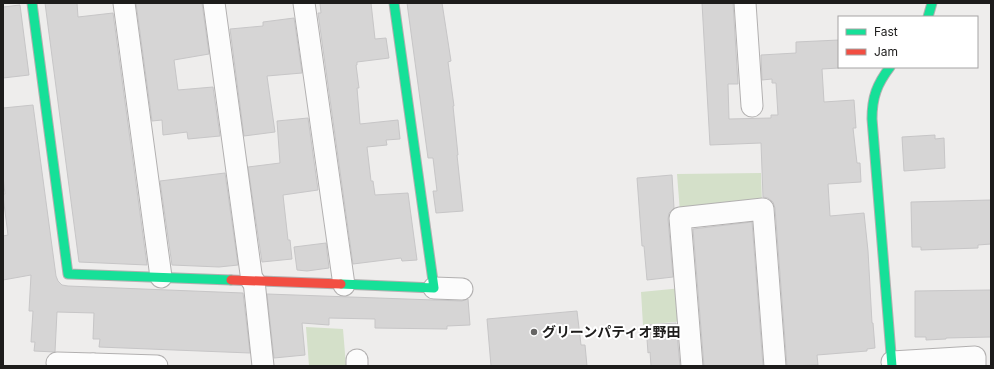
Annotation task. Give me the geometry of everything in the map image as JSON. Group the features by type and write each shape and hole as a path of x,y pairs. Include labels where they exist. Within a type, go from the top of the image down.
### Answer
{"street":[{"path":"32,3 68,274 462,289"},
{"path":"124,3 161,278"},
{"path":"214,3 253,281 262,366"},
{"path":"304,3 344,285"},
{"path":"394,3 434,288"},
{"path":"745,3 752,106"},
{"path":"928,16 932,3"},
{"path":"889,68 876,88 872,105 872,119 892,364 975,357 975,366"},
{"path":"692,366 680,218 764,209 775,366"},
{"path":"57,363 157,366"}],"green space":[{"path":"761,173 762,204 680,212 677,174"},
{"path":"682,288 684,321 643,325 641,292"},
{"path":"306,327 343,329 346,366 309,366"}],"building":[{"path":"45,3 77,3 78,17 113,13 147,265 79,262"},
{"path":"136,3 202,3 209,54 174,60 178,90 213,87 220,136 188,139 187,132 163,135 162,120 152,121"},
{"path":"320,3 371,3 375,39 386,38 389,58 357,62 356,65 359,88 357,88 360,124 398,120 400,139 386,140 387,145 367,147 371,181 373,181 375,195 408,193 417,260 402,261 401,258 353,264 318,13 321,13"},
{"path":"407,3 442,3 451,61 448,62 454,106 463,211 436,213 433,191 437,191 433,158 428,158"},
{"path":"702,3 733,3 738,84 728,84 729,119 771,118 771,115 778,115 776,83 772,83 772,79 762,80 761,55 796,53 796,42 838,40 839,68 822,69 824,102 854,100 856,128 853,128 857,163 860,163 861,182 828,184 830,216 864,213 875,348 867,349 867,351 817,355 818,365 787,366 775,208 773,202 768,198 763,197 761,143 710,145"},
{"path":"20,5 29,75 3,78 3,7"},
{"path":"294,18 302,73 267,76 275,132 244,136 230,29 263,26 263,22"},
{"path":"33,105 56,276 58,281 62,285 68,286 243,293 250,353 99,347 100,339 93,339 94,313 57,312 55,352 34,351 35,342 31,342 33,311 29,311 31,275 3,280 3,236 8,235 3,196 3,194 5,194 3,177 3,108"},
{"path":"308,118 318,190 283,195 288,240 290,240 292,259 262,262 248,167 280,163 277,121"},
{"path":"935,135 935,139 944,138 945,168 904,171 902,137"},
{"path":"225,173 238,265 219,267 172,265 160,181"},
{"path":"672,175 674,208 669,213 668,219 673,277 647,280 644,246 642,246 637,178"},
{"path":"991,200 991,244 978,245 978,248 921,250 921,247 912,247 911,202"},
{"path":"752,222 763,366 704,366 693,229"},
{"path":"326,243 329,268 307,271 297,270 294,247"},
{"path":"991,290 991,337 926,340 926,337 915,337 915,291"},
{"path":"267,294 462,301 468,299 470,325 447,326 447,329 375,328 375,319 329,318 329,325 302,323 305,355 274,358"},
{"name":"グリーンパティオ野田","path":"577,311 581,345 585,345 587,366 491,366 487,319"},
{"path":"676,323 680,366 651,366 650,352 648,353 646,325"}],"traffic: fast":[{"path":"32,3 68,274 231,280"},
{"path":"341,284 434,288 394,3"},
{"path":"928,16 932,3"},
{"path":"889,68 876,91 872,119 892,366"}],"traffic: jam":[{"path":"231,280 341,284"}],"place":[{"name":"グリーンパティオ野田","path":"534,332"}]}
